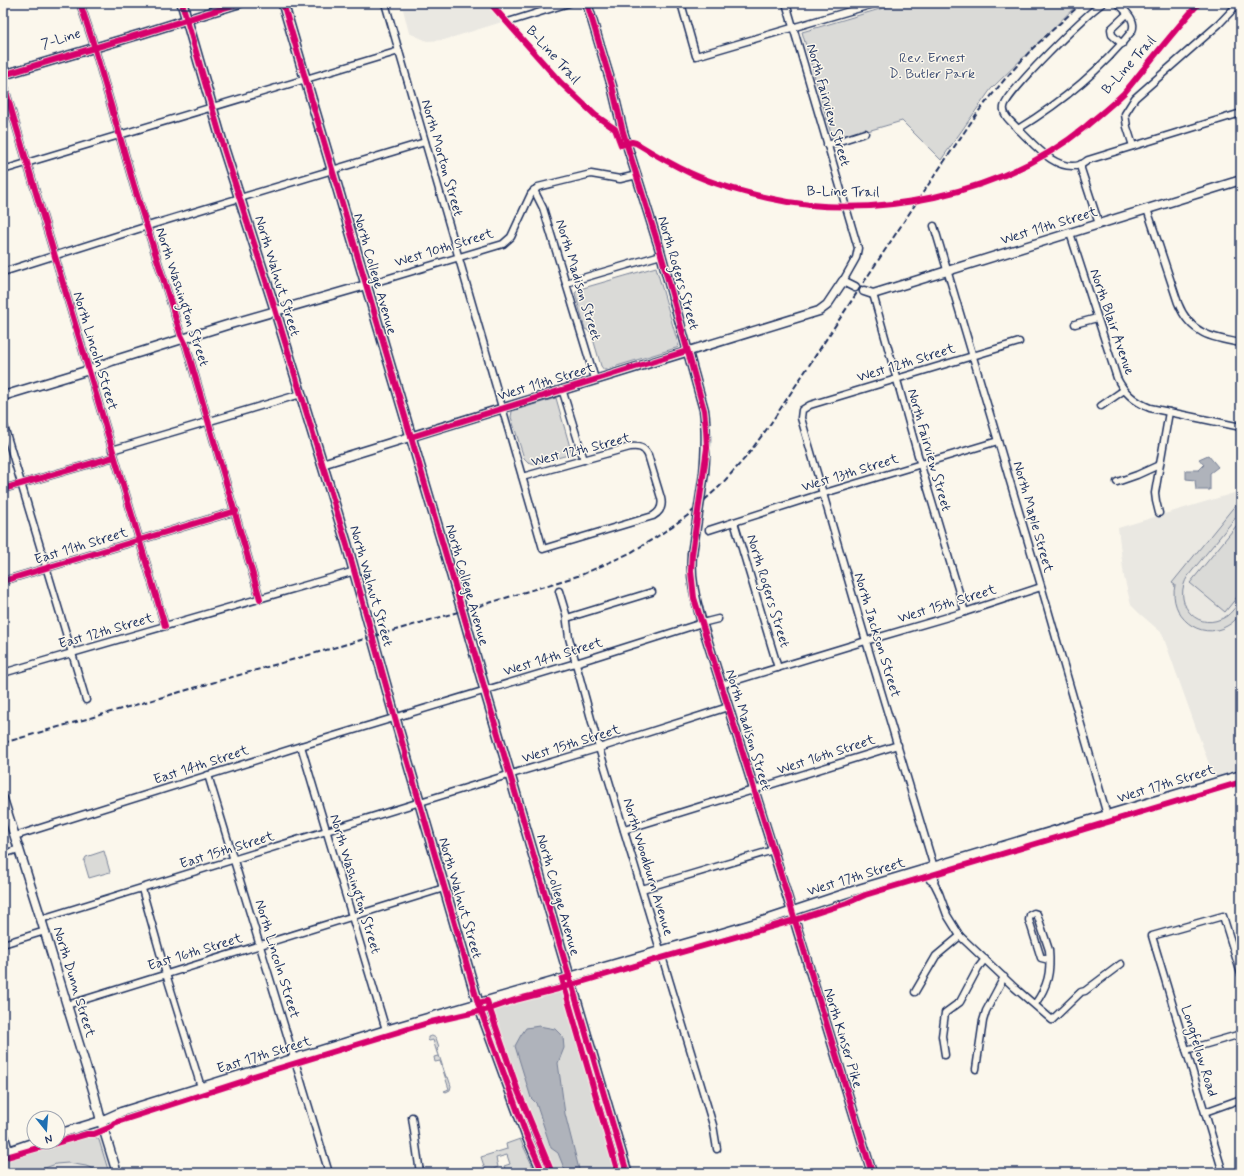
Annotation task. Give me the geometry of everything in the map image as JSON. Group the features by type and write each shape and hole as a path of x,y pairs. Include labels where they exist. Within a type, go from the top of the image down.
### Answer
{"main road":[{"name":"North Walnut Street","path":"182,3 212,108 355,571 395,718 478,1003 526,1134 543,1173"},
{"name":"North College Avenue","path":"283,3 464,613 485,690 627,1173"}],"street":[{"name":"North Washington Street","path":"80,3 134,186 209,421 260,599"},
{"path":"3,75 240,3"},
{"name":"North Morton Street","path":"385,3 543,549"},
{"path":"508,22 569,3"},
{"name":"North Rogers Street","path":"587,3 612,86 625,138 661,255 704,410 707,448 692,554"},
{"path":"681,3 696,56 794,28 868,4 877,3"},
{"name":"North Fairview Street","path":"786,3 858,248 856,258 843,281"},
{"path":"1103,3 1055,46 1020,84 1005,103 1005,116 1050,158 1058,164 1066,166 1082,164 1088,160 1241,113"},
{"path":"1018,129 1072,92 1122,44 1134,27 1133,20 1118,3"},
{"path":"1133,146 1127,127 1126,114 1135,98 1219,24 1239,3"},
{"path":"1122,44 1112,34 1111,29 1127,14"},
{"path":"3,170 399,51"},
{"name":"North Lincoln Street","path":"3,82 165,626"},
{"path":"827,145 866,133"},
{"path":"3,272 54,255 425,142"},
{"path":"1082,164 1081,169 1099,224"},
{"path":"534,190 538,187 587,174 620,179 637,175"},
{"name":"West 11th Street","path":"873,294 1241,180"},
{"name":"West 10th Street","path":"3,396 184,339 503,244 513,232 534,190"},
{"name":"North Madison Street","path":"534,190 543,208 595,379"},
{"path":"1147,209 1178,303 1184,315 1192,325 1202,333 1218,339 1241,343"},
{"name":"North Maple Street","path":"934,226 1107,815"},
{"name":"North Blair Avenue","path":"1070,233 1117,378 1124,390 1133,399 1150,408 1241,427"},
{"path":"566,283 661,255"},
{"path":"843,281 855,287"},
{"name":"West 11th Street","path":"322,464 822,310 843,281"},
{"path":"864,291 873,294"},
{"name":"North Fairview Street","path":"873,294 920,464 965,612"},
{"path":"1075,324 1098,318"},
{"name":"West 12th Street","path":"802,410 810,405 896,378 1019,342"},
{"path":"562,389 584,460"},
{"path":"1101,406 1124,390"},
{"path":"3,489 22,484 209,421 301,394"},
{"name":"North Jackson Street","path":"802,410 800,418 898,745 929,868 930,880 934,883 947,915 960,936"},
{"path":"1159,513 1155,493 1169,412"},
{"path":"3,423 86,700"},
{"name":"West 13th Street","path":"709,530 998,441"},
{"name":"West 12th Street","path":"522,477 638,446 645,450 648,455 661,498 662,504 660,510 653,516 543,549"},
{"path":"1117,482 1159,465"},
{"name":"East 11th Street","path":"3,581 236,512"},
{"name":"North Rogers Street","path":"734,522 778,668"},
{"name":"North Madison Street","path":"692,554 691,571 694,598 792,911"},
{"name":"East 12th Street","path":"3,673 355,571"},
{"name":"West 15th Street","path":"721,685 965,612 1041,587"},
{"name":"North Woodburn Avenue","path":"559,591 567,618 569,638 599,748 713,1125 717,1149"},
{"path":"567,618 652,592"},
{"name":"West 14th Street","path":"395,718 718,619"},
{"name":"West 15th Street","path":"419,802 599,748 728,707"},
{"name":"East 14th Street","path":"15,836 395,718"},
{"name":"West 16th Street","path":"624,830 898,745"},
{"name":"North Washington Street","path":"301,746 386,1030"},
{"name":"North Lincoln Street","path":"208,775 329,1173"},
{"name":"West 17th Street","path":"478,1003 660,951 792,911 842,894 1241,775"},
{"name":"North Dunn Street","path":"3,799 45,931 117,1173"},
{"name":"East 15th Street","path":"41,919 419,802"},
{"path":"3,854 19,849"},
{"path":"642,889 773,850"},
{"path":"142,888 166,974 201,1088"},
{"name":"East 16th Street","path":"67,1005 444,888"},
{"name":"North Kinser Pike","path":"792,911 872,1173"},
{"path":"1035,1004 1045,988 1050,969 1049,950 1040,921 1037,914 1034,913 1030,915 1029,920 1041,958 1049,960"},
{"name":"Longfellow Road","path":"1223,1173 1152,936 1222,916 1239,961"},
{"path":"3,944 45,931"},
{"path":"915,992 936,956 960,936 986,959 1004,978 1052,1020 1081,992 1085,991 1121,964"},
{"path":"945,1055 942,1036 945,1013 960,1002 978,968 986,959"},
{"path":"1239,961 1241,974"},
{"path":"976,1069 983,1021 986,1011 1004,978"},
{"name":"East 17th Street","path":"66,1132 101,1121 121,1112 478,1003"},
{"path":"1186,1050 1241,1034"},
{"path":"1205,1112 1241,1100"},
{"path":"412,1117 420,1173"},
{"path":"3,1134 6,1152 26,1145"}],"shaded area":[{"path":"410,3 475,3 479,5 481,3 486,3 502,22 444,40 427,41 409,33 402,5"},
{"path":"1208,455 1218,467 1210,473 1210,490 1196,490 1195,480 1186,479 1186,470 1199,470 1204,465 1199,459"},
{"path":"1241,491 1241,770 1214,778 1162,633 1131,605 1124,577 1118,528"},
{"path":"539,1026 555,1029 563,1037 564,1048 558,1063 565,1114 580,1173 566,1173 558,1153 551,1148 536,1103 531,1098 515,1046 526,1028"},
{"path":"99,1126 114,1173 3,1173 3,1143 7,1154 26,1148 26,1150 66,1150 66,1136"}],"green space":[{"name":"Rev. Ernest D. Butler Park","path":"900,3 1079,3 991,89 941,160 902,121 833,141 802,32"},
{"path":"656,267 679,347 604,370 601,366 591,332 585,329 575,293 580,289"},
{"path":"556,398 572,454 535,464 528,462 524,458 511,417 512,411"},
{"path":"1241,498 1241,511 1188,576 1184,585 1184,603 1188,611 1194,617 1202,621 1211,622 1224,618 1241,600 1241,613 1236,619 1227,626 1217,630 1206,631 1188,623 1181,616 1176,607 1174,596 1175,585 1172,583"},
{"path":"1241,520 1241,592 1225,612 1190,583"},
{"path":"104,851 110,872 89,878 84,861 86,857"},
{"path":"568,986 622,1173 547,1173 529,1132 484,1010"},
{"path":"432,1036 436,1038 439,1047 437,1049 446,1077 448,1077 451,1086 450,1090 446,1092 444,1091 449,1089 440,1061 435,1062 434,1057 438,1056 433,1040 428,1040 428,1037"},
{"path":"88,1135 94,1136 99,1140 109,1173 97,1173 98,1171 86,1166 68,1163 56,1164 31,1173 3,1173 3,1159 36,1150 66,1150 66,1142"},
{"path":"520,1139 533,1167 520,1173 497,1173 496,1172 505,1169 504,1166 510,1164 507,1155 496,1158 498,1167 489,1171 485,1169 481,1157 507,1149 506,1144"}],"railway":[{"path":"3,743 479,606 581,575 630,553 658,536 687,516 720,486 746,457 769,426 978,112 1032,49 1082,3"}],"cycle path":[{"path":"80,3 92,39 134,186 181,335 186,345 260,599"},
{"path":"182,3 224,149 347,545 395,718 478,1003 526,1134 543,1173"},
{"path":"3,75 240,3"},
{"path":"283,3 627,1173"},
{"name":"B-Line Trail","path":"490,3 561,83 595,115 615,129 621,145 632,142 636,143 690,173 718,184 748,193 808,205 850,207 892,204 934,197 976,186 1015,170 1052,151 1085,127 1124,93 1199,3"},
{"path":"587,3 612,86 623,132 659,247 704,410 707,448 692,554 691,571 694,598 782,878 872,1173"},
{"path":"3,82 165,626"},
{"path":"411,437 687,351"},
{"path":"3,489 114,457"},
{"path":"3,581 236,511"},
{"path":"3,1158 87,1134 94,1134 111,1127 114,1123 247,1080 250,1077 431,1022 489,1009 515,1000 558,989 795,920 847,903 865,895 1241,782"},
{"path":"570,977 562,979 618,1173"},
{"path":"478,1003 487,1001 518,1091 552,1173"}]}
